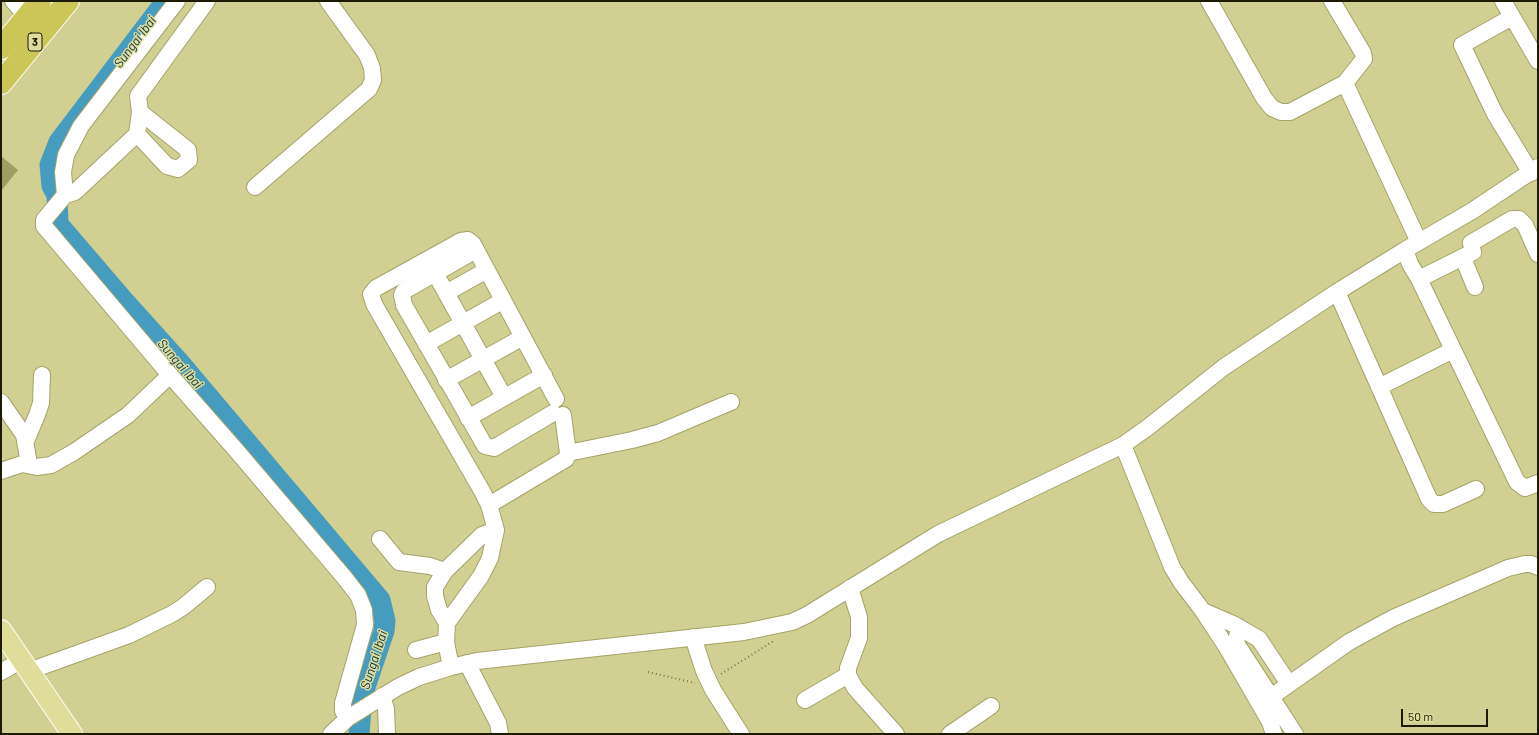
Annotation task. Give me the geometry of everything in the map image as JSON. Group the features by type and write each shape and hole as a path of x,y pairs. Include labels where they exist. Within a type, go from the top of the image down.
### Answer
{"highway":[{"name":"3","path":"1,83 68,1"},
{"name":"3","path":"2,45 26,6"}],"main road":[{"path":"1,630 72,734"}],"street":[{"path":"58,204 66,155 81,126 177,1"},
{"path":"207,1 138,96 140,112 137,134 75,192 58,204 44,220 44,226 358,595 364,610 366,625 343,703 343,711 348,718"},
{"path":"255,187 369,89 373,80 372,68 367,55 328,1"},
{"path":"1209,1 1264,98 1272,108 1281,112 1290,112 1345,83 1364,59 1363,53 1332,1"},
{"path":"330,734 348,718 382,696 419,676 467,663 744,632 792,622 807,615 938,534 1123,445 1147,428 1224,367 1337,292 1405,250 1458,220 1535,170 1495,114 1462,45 1510,7 1538,61"},
{"path":"1345,83 1419,242"},
{"path":"137,134 167,166 178,169 188,160 188,150 140,112"},
{"path":"1471,243 1512,219 1519,219 1525,225 1538,254"},
{"path":"1419,279 1473,252 1471,243 1458,220"},
{"path":"489,505 559,465 566,460 568,453 557,409 544,375 502,301 473,244 468,240 460,241 404,291 402,295 404,305 446,380 485,446 494,448 557,409"},
{"path":"1405,250 1410,264 1419,279 1517,482 1525,488 1538,483"},
{"path":"1463,258 1475,287"},
{"path":"431,266 504,397"},
{"path":"431,266 376,288 372,294 374,304 489,505 496,530 490,558 481,576 447,623 446,642 451,667"},
{"path":"446,293 487,270"},
{"path":"1337,292 1428,499 1434,504 1443,504 1476,489"},
{"path":"426,344 502,301"},
{"path":"446,380 523,337"},
{"path":"1379,387 1453,350"},
{"path":"26,441 41,403 42,375"},
{"path":"1,471 22,464 29,464 38,467 51,465 74,452 128,415 170,375"},
{"path":"468,418 544,375"},
{"path":"1,402 20,428 26,441 29,464"},
{"path":"568,453 658,433 731,402"},
{"path":"1123,445 1172,567 1181,582 1203,611 1233,639 1295,734"},
{"path":"447,623 439,610 435,596 435,587 445,571 482,535 496,530"},
{"path":"380,539 399,562 430,566 445,571"},
{"path":"1271,697 1349,642 1392,618 1508,568 1525,564 1531,564 1538,567"},
{"path":"1,672 129,635 172,614 207,587"},
{"path":"850,588 859,617 859,638 848,668 848,675 855,688 896,734"},
{"path":"1203,611 1233,624 1233,639 1274,734"},
{"path":"693,637 704,671 741,734"},
{"path":"1233,639 1260,639 1289,684"},
{"path":"416,650 446,642"},
{"path":"467,663 498,723 500,734"},
{"path":"805,700 848,675"},
{"path":"382,696 386,708 387,734"},
{"path":"950,734 991,706"}],"path":[{"path":"648,672 690,683 700,684 709,681 771,644 792,622"}],"building":[{"path":"1,156 18,170 1,191"}],"waterway":[{"name":"Sungai Ibai","path":"166,1 59,142 50,165 52,186 57,195 58,224 179,362 380,600 385,621 384,631 362,696 359,734"}]}
